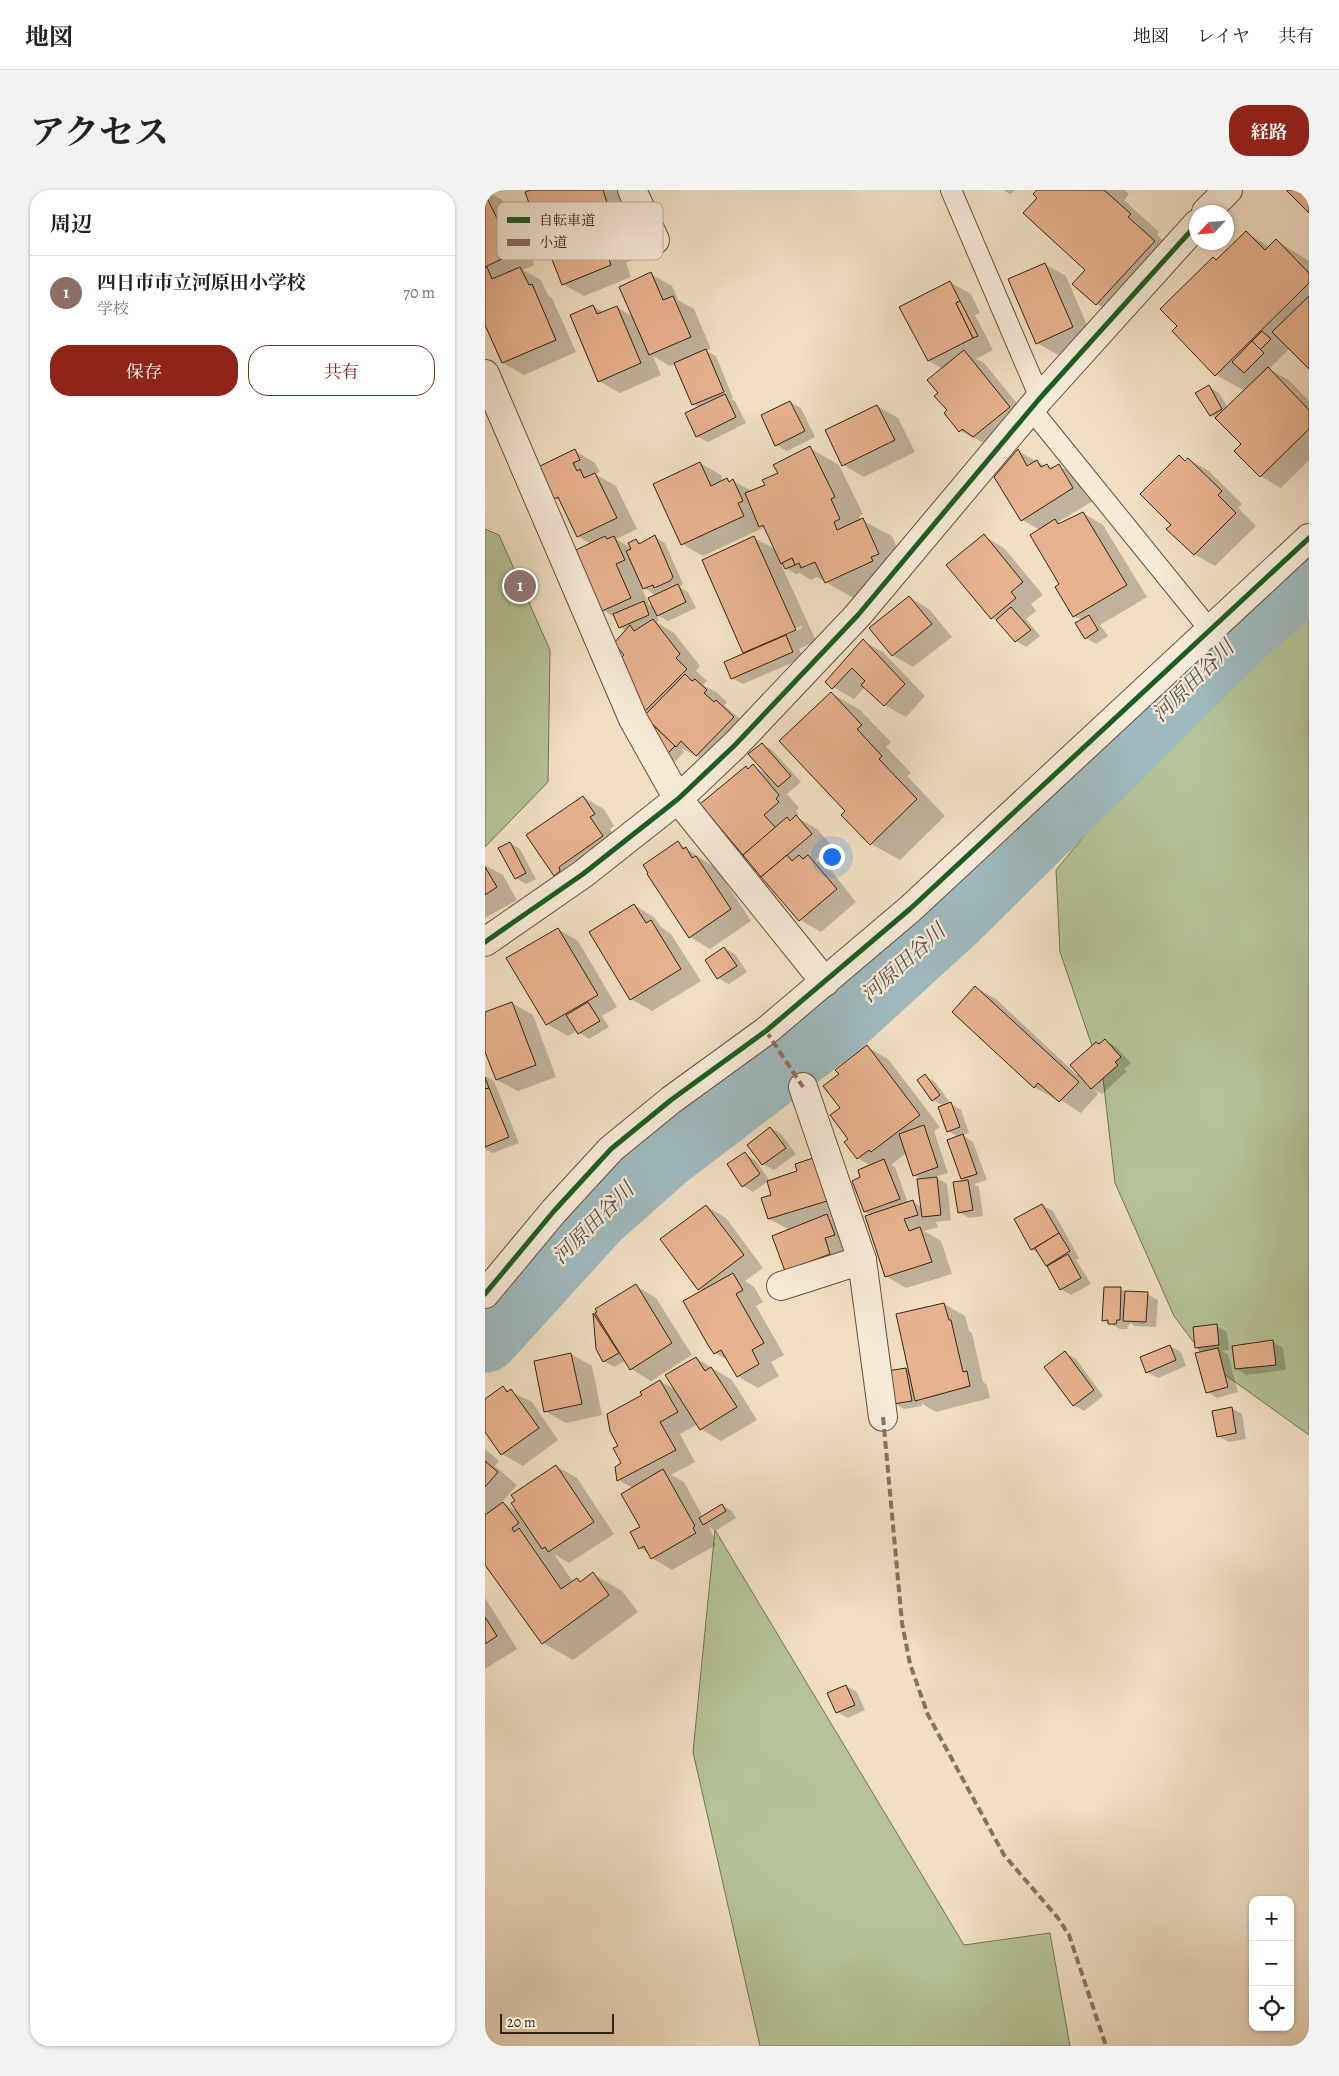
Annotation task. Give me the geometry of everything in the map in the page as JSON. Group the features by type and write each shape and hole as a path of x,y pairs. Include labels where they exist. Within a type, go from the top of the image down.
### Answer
{"street":[{"path":"632,190 638,202"},
{"path":"485,942 583,874 678,799 795,684 858,615 1035,404 1189,233"},
{"path":"485,374 633,720 678,799 825,982"},
{"path":"485,1294 554,1211 611,1149 671,1100 766,1031 910,909 1309,538"},
{"path":"803,1087 861,1260 883,1417"},
{"path":"781,1286 861,1260"}],"lane":[{"path":"951,190 1035,404 1210,630"}],"green space":[{"path":"485,529 499,535 550,650 548,782 485,847"},
{"path":"1309,570 1309,1435 1210,1364 1174,1316 1115,1183 1103,1078 1060,952 1056,870 1300,575"},
{"path":"715,1530 964,1945 1050,1933 1070,2046 760,2046 693,1752"}],"building":[{"path":"530,190 603,190 607,202 529,202 525,192"},
{"path":"1037,190 1104,190 1131,214 1128,217 1155,241 1096,305 1072,284 1085,270 1023,213 1037,198 1033,194"},
{"path":"1286,190 1309,190 1309,213"},
{"path":"485,194 497,218 497,260 500,260 485,267"},
{"path":"1246,231 1265,250 1276,239 1309,273 1309,283 1215,376 1172,331 1177,326 1160,309 1213,257 1216,260 1226,250 1234,250 1234,243"},
{"path":"552,260 609,260 611,265 562,285"},
{"path":"1045,263 1073,327 1036,344 1008,279"},
{"path":"487,267 492,279 520,267 529,285 532,284 556,340 502,363 485,325 485,268"},
{"path":"651,272 663,300 673,296 691,337 649,355 619,287"},
{"path":"950,281 960,301 956,303 973,338 928,361 899,307"},
{"path":"1309,296 1309,369 1272,332"},
{"path":"960,301 978,336 973,338 956,303"},
{"path":"593,305 597,314 617,306 641,363 598,382 570,315"},
{"path":"1262,331 1271,339 1260,350 1252,341"},
{"path":"1252,341 1264,353 1244,373 1232,362"},
{"path":"706,349 724,392 692,405 674,363"},
{"path":"964,350 1010,407 973,437 962,429 959,432 944,413 947,410 934,396 938,393 927,380"},
{"path":"1268,367 1309,410 1309,429 1260,477 1234,451 1241,444 1215,418"},
{"path":"1209,385 1222,409 1210,416 1195,393"},
{"path":"725,394 736,417 696,437 685,413"},
{"path":"790,401 805,431 775,446 761,415"},
{"path":"877,405 895,440 842,466 825,430"},
{"path":"810,446 835,497 831,499 840,519 834,522 837,530 863,518 879,554 871,557 873,561 825,583 815,562 801,568 799,563 795,565 792,558 781,564 763,525 759,527 745,493 765,485 762,480 778,473 773,465"},
{"path":"575,449 580,460 573,463 577,471 580,469 584,478 595,473 617,518 577,537 558,497 554,499 538,467"},
{"path":"1018,449 1027,466 1037,460 1041,467 1047,464 1050,469 1059,464 1073,488 1021,521 994,477"},
{"path":"1179,455 1185,461 1188,458 1222,491 1218,495 1236,513 1194,555 1166,529 1171,525 1140,494"},
{"path":"700,462 711,486 727,478 729,482 733,479 743,501 738,503 744,516 681,545 653,484"},
{"path":"1083,512 1127,585 1073,617 1055,587 1059,584 1030,535 1055,519 1058,524"},
{"path":"984,534 1023,582 1011,592 1016,598 991,619 946,565"},
{"path":"655,535 673,577 670,581 654,588 653,585 643,589 626,551 631,549 628,543 636,539 639,544"},
{"path":"605,536 607,539 614,536 625,560 616,564 631,598 602,611 574,551"},
{"path":"754,536 796,630 743,653 702,560"},
{"path":"792,558 795,565 785,569 782,563"},
{"path":"678,584 686,602 657,616 648,598"},
{"path":"909,596 932,624 892,656 869,628"},
{"path":"644,601 649,615 619,628 613,614"},
{"path":"1011,607 1031,630 1015,642 996,620"},
{"path":"1089,615 1098,630 1085,639 1075,623"},
{"path":"653,619 680,654 676,658 687,669 642,714 620,659 624,655 614,643 630,625 634,631"},
{"path":"786,635 793,652 731,679 724,662"},
{"path":"863,639 905,684 884,706 861,685 865,681 852,668 832,689 825,682"},
{"path":"685,674 692,681 695,679 707,690 704,693 714,702 716,700 734,717 696,756 681,741 676,747 644,716"},
{"path":"831,692 862,725 857,729 882,756 879,759 917,799 870,845 841,815 845,811 779,741"},
{"path":"652,724 675,746 662,759 650,727"},
{"path":"762,743 791,776 778,787 748,754"},
{"path":"753,764 779,795 776,799 779,802 764,815 776,828 743,855 700,804 746,766 748,769"},
{"path":"583,796 595,814 590,817 603,836 559,867 560,871 554,876 526,835"},
{"path":"796,815 812,834 761,877 743,855 787,817 790,821"},
{"path":"678,841 683,849 686,847 692,858 696,856 731,909 689,938 643,865"},
{"path":"510,842 526,873 515,879 498,848"},
{"path":"787,855 792,861 799,855 803,859 808,855 837,889 799,921 761,877"},
{"path":"485,867 497,887 485,895"},
{"path":"634,904 646,923 651,920 681,969 630,1000 589,932"},
{"path":"558,928 598,995 546,1025 506,958"},
{"path":"724,947 737,966 717,979 705,960"},
{"path":"975,986 1079,1082 1059,1102 1038,1083 1034,1088 952,1012"},
{"path":"512,1002 536,1065 496,1080 485,1052 485,1012"},
{"path":"588,1002 600,1021 578,1034 566,1015"},
{"path":"1105,1039 1121,1057 1115,1062 1118,1065 1091,1089 1070,1065 1096,1042 1099,1044"},
{"path":"867,1045 920,1115 871,1152 869,1150 857,1159 844,1142 848,1139 830,1115 840,1108 823,1086 839,1074 835,1070"},
{"path":"925,1074 940,1095 932,1101 917,1080"},
{"path":"485,1077 489,1088 485,1089"},
{"path":"489,1088 509,1137 485,1147 485,1089"},
{"path":"951,1102 960,1127 947,1132 938,1107"},
{"path":"924,1125 938,1167 913,1176 899,1134"},
{"path":"770,1127 786,1148 762,1165 747,1145"},
{"path":"963,1134 977,1174 961,1179 947,1140"},
{"path":"745,1152 760,1174 742,1187 727,1164"},
{"path":"813,1158 827,1201 768,1219 761,1198 771,1195 767,1181 797,1171 795,1164"},
{"path":"884,1159 900,1199 864,1212 852,1181 860,1177 858,1170"},
{"path":"937,1177 941,1215 922,1217 917,1179"},
{"path":"968,1180 973,1210 958,1213 953,1182"},
{"path":"913,1200 918,1215 904,1219 909,1231 920,1227 932,1262 885,1277 865,1216"},
{"path":"1042,1204 1059,1233 1031,1250 1014,1219"},
{"path":"706,1205 744,1255 698,1290 660,1239"},
{"path":"827,1214 835,1235 825,1238 830,1254 785,1271 772,1236"},
{"path":"1059,1233 1070,1251 1046,1266 1035,1248"},
{"path":"1068,1254 1081,1278 1060,1290 1047,1266"},
{"path":"733,1273 743,1290 736,1294 764,1343 752,1350 759,1364 737,1377 721,1350 714,1354 683,1301"},
{"path":"636,1284 672,1343 630,1370 595,1313 597,1312 595,1309"},
{"path":"1104,1287 1121,1287 1120,1320 1117,1320 1116,1324 1108,1324 1108,1320 1102,1321"},
{"path":"1125,1291 1148,1292 1146,1322 1123,1321"},
{"path":"944,1303 949,1320 951,1320 963,1372 967,1371 970,1386 915,1401 896,1314"},
{"path":"593,1313 619,1353 603,1362 596,1349"},
{"path":"1217,1324 1219,1345 1195,1348 1193,1327"},
{"path":"1273,1340 1276,1365 1235,1369 1232,1346"},
{"path":"1170,1345 1176,1360 1146,1373 1140,1357"},
{"path":"1218,1348 1228,1387 1206,1393 1195,1353"},
{"path":"1065,1351 1094,1390 1073,1406 1044,1367"},
{"path":"571,1353 582,1404 544,1412 534,1361"},
{"path":"696,1357 705,1371 711,1367 737,1407 700,1430 665,1375"},
{"path":"906,1368 912,1401 893,1404 887,1371"},
{"path":"660,1380 678,1412 660,1422 676,1450 617,1481 615,1467 621,1463 613,1448 618,1446 610,1431 607,1414 642,1395 640,1392"},
{"path":"503,1386 507,1392 511,1389 539,1428 501,1455 485,1432 485,1399"},
{"path":"1232,1407 1236,1433 1217,1437 1212,1411"},
{"path":"485,1461 498,1472 485,1487"},
{"path":"556,1465 594,1522 548,1552 545,1547 542,1549 511,1503 515,1501 511,1495"},
{"path":"663,1469 695,1526 693,1528 696,1533 651,1559 644,1546 639,1549 630,1532 640,1527 621,1494"},
{"path":"503,1502 519,1523 512,1528 514,1532 519,1528 561,1589 577,1578 580,1582 593,1572 609,1595 542,1644 485,1565 485,1515"},
{"path":"722,1504 726,1511 703,1525 699,1518"},
{"path":"485,1617 497,1636 485,1644"},
{"path":"846,1685 855,1705 836,1713 827,1693"}],"waterway":[{"name":"河原田谷川","path":"485,1338 596,1216 666,1154 838,1023 955,916 1243,631 1309,573"}],"marked path":[{"path":"766,1031 803,1087"},
{"path":"883,1417 902,1623 910,1664 928,1715 1004,1855 1058,1918 1069,1935 1106,2046"}],"cycle path":[{"path":"485,942 583,874 678,799 735,745 858,615 1040,398 1189,233"},
{"path":"485,1294 554,1211 611,1149 671,1100 766,1031 910,909 1309,538"}],"place":[{"name":"四日市市立河原田小学校","path":"520,586"}]}
